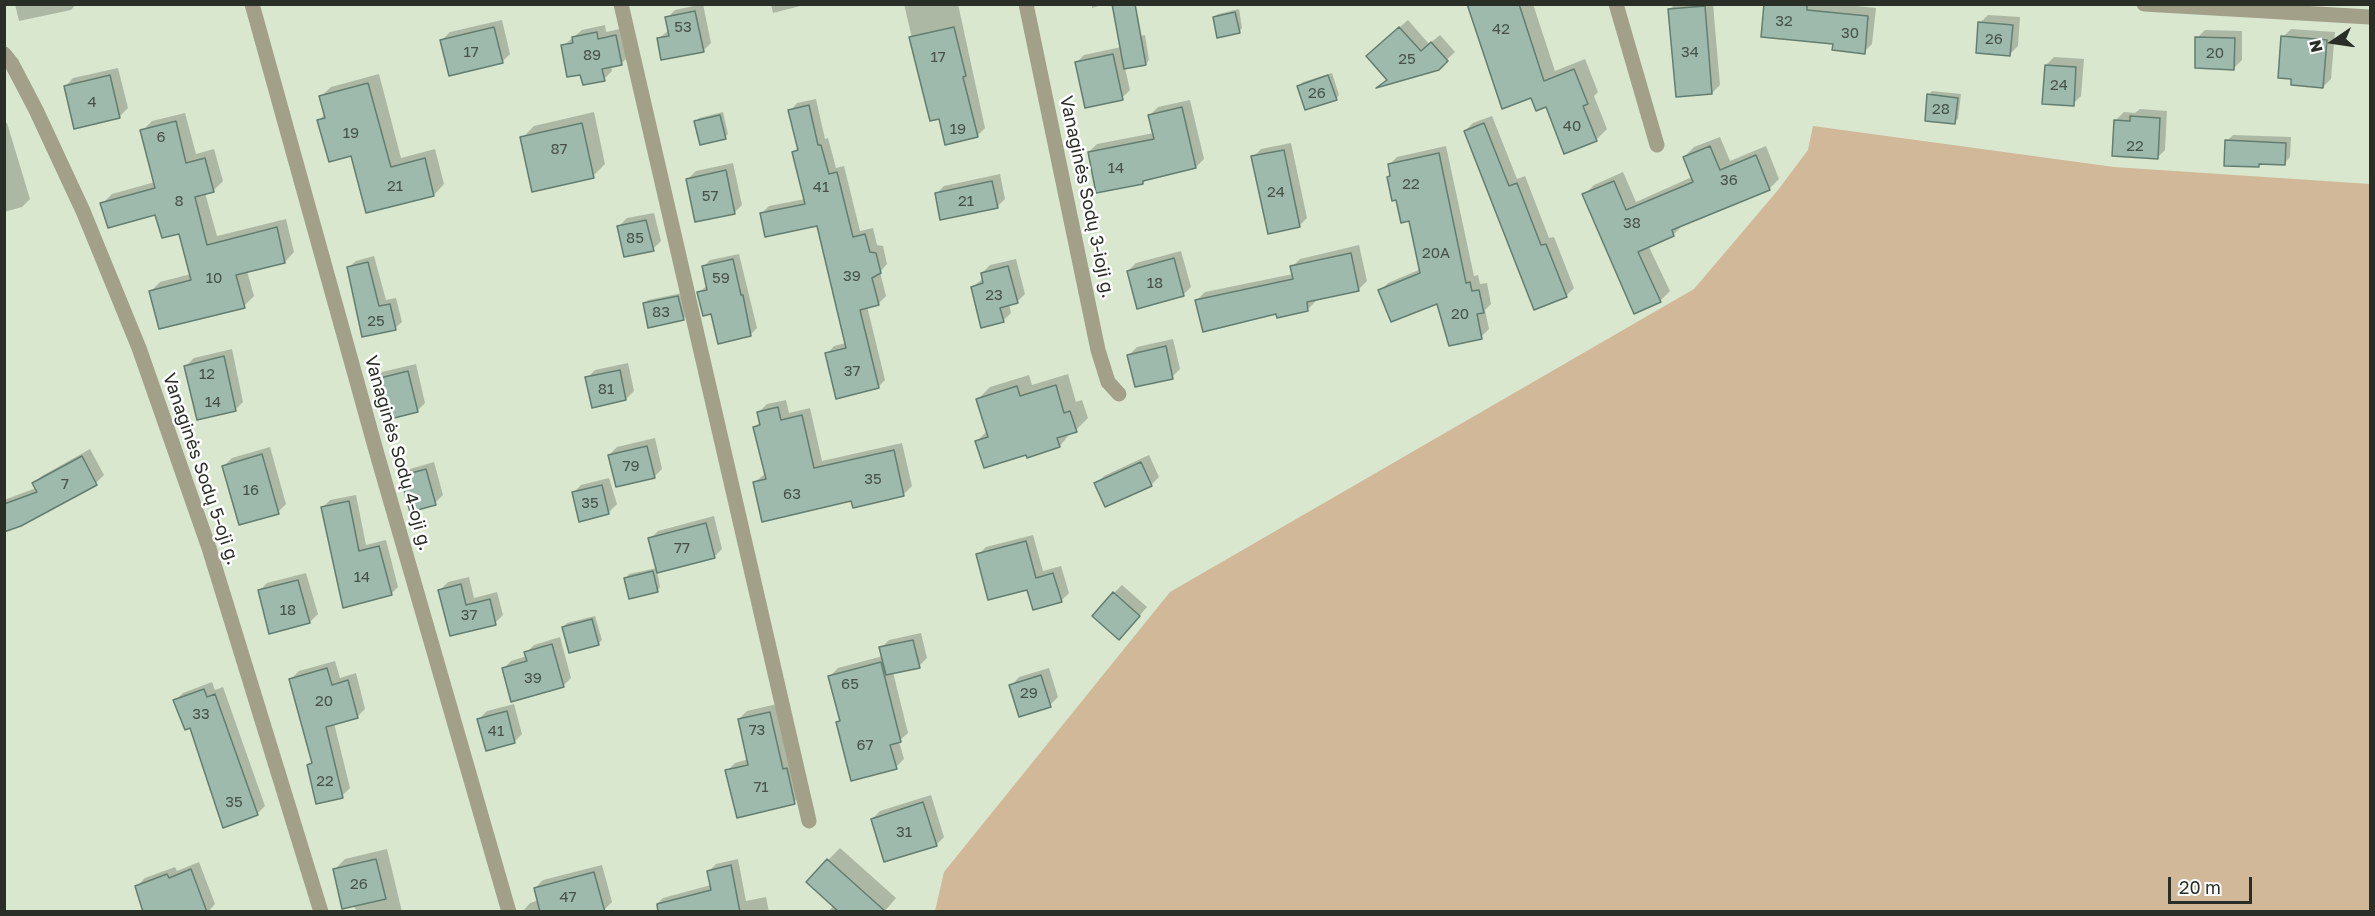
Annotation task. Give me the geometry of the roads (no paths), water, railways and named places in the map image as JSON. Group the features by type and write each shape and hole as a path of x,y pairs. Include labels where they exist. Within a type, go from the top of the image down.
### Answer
{"street":[{"name":"Vanaginės Sodų 4-oji g.","path":"252,4 377,454 509,912"},
{"path":"621,4 809,821"},
{"name":"Vanaginės Sodų 3-ioji g.","path":"1026,4 1098,350 1108,382 1119,394"},
{"path":"1616,4 1657,145"},
{"path":"2144,4 2370,16"},
{"name":"Vanaginės Sodų 5-oji g.","path":"4,54 12,64 36,110 83,211 139,348 209,548 321,912"}]}
